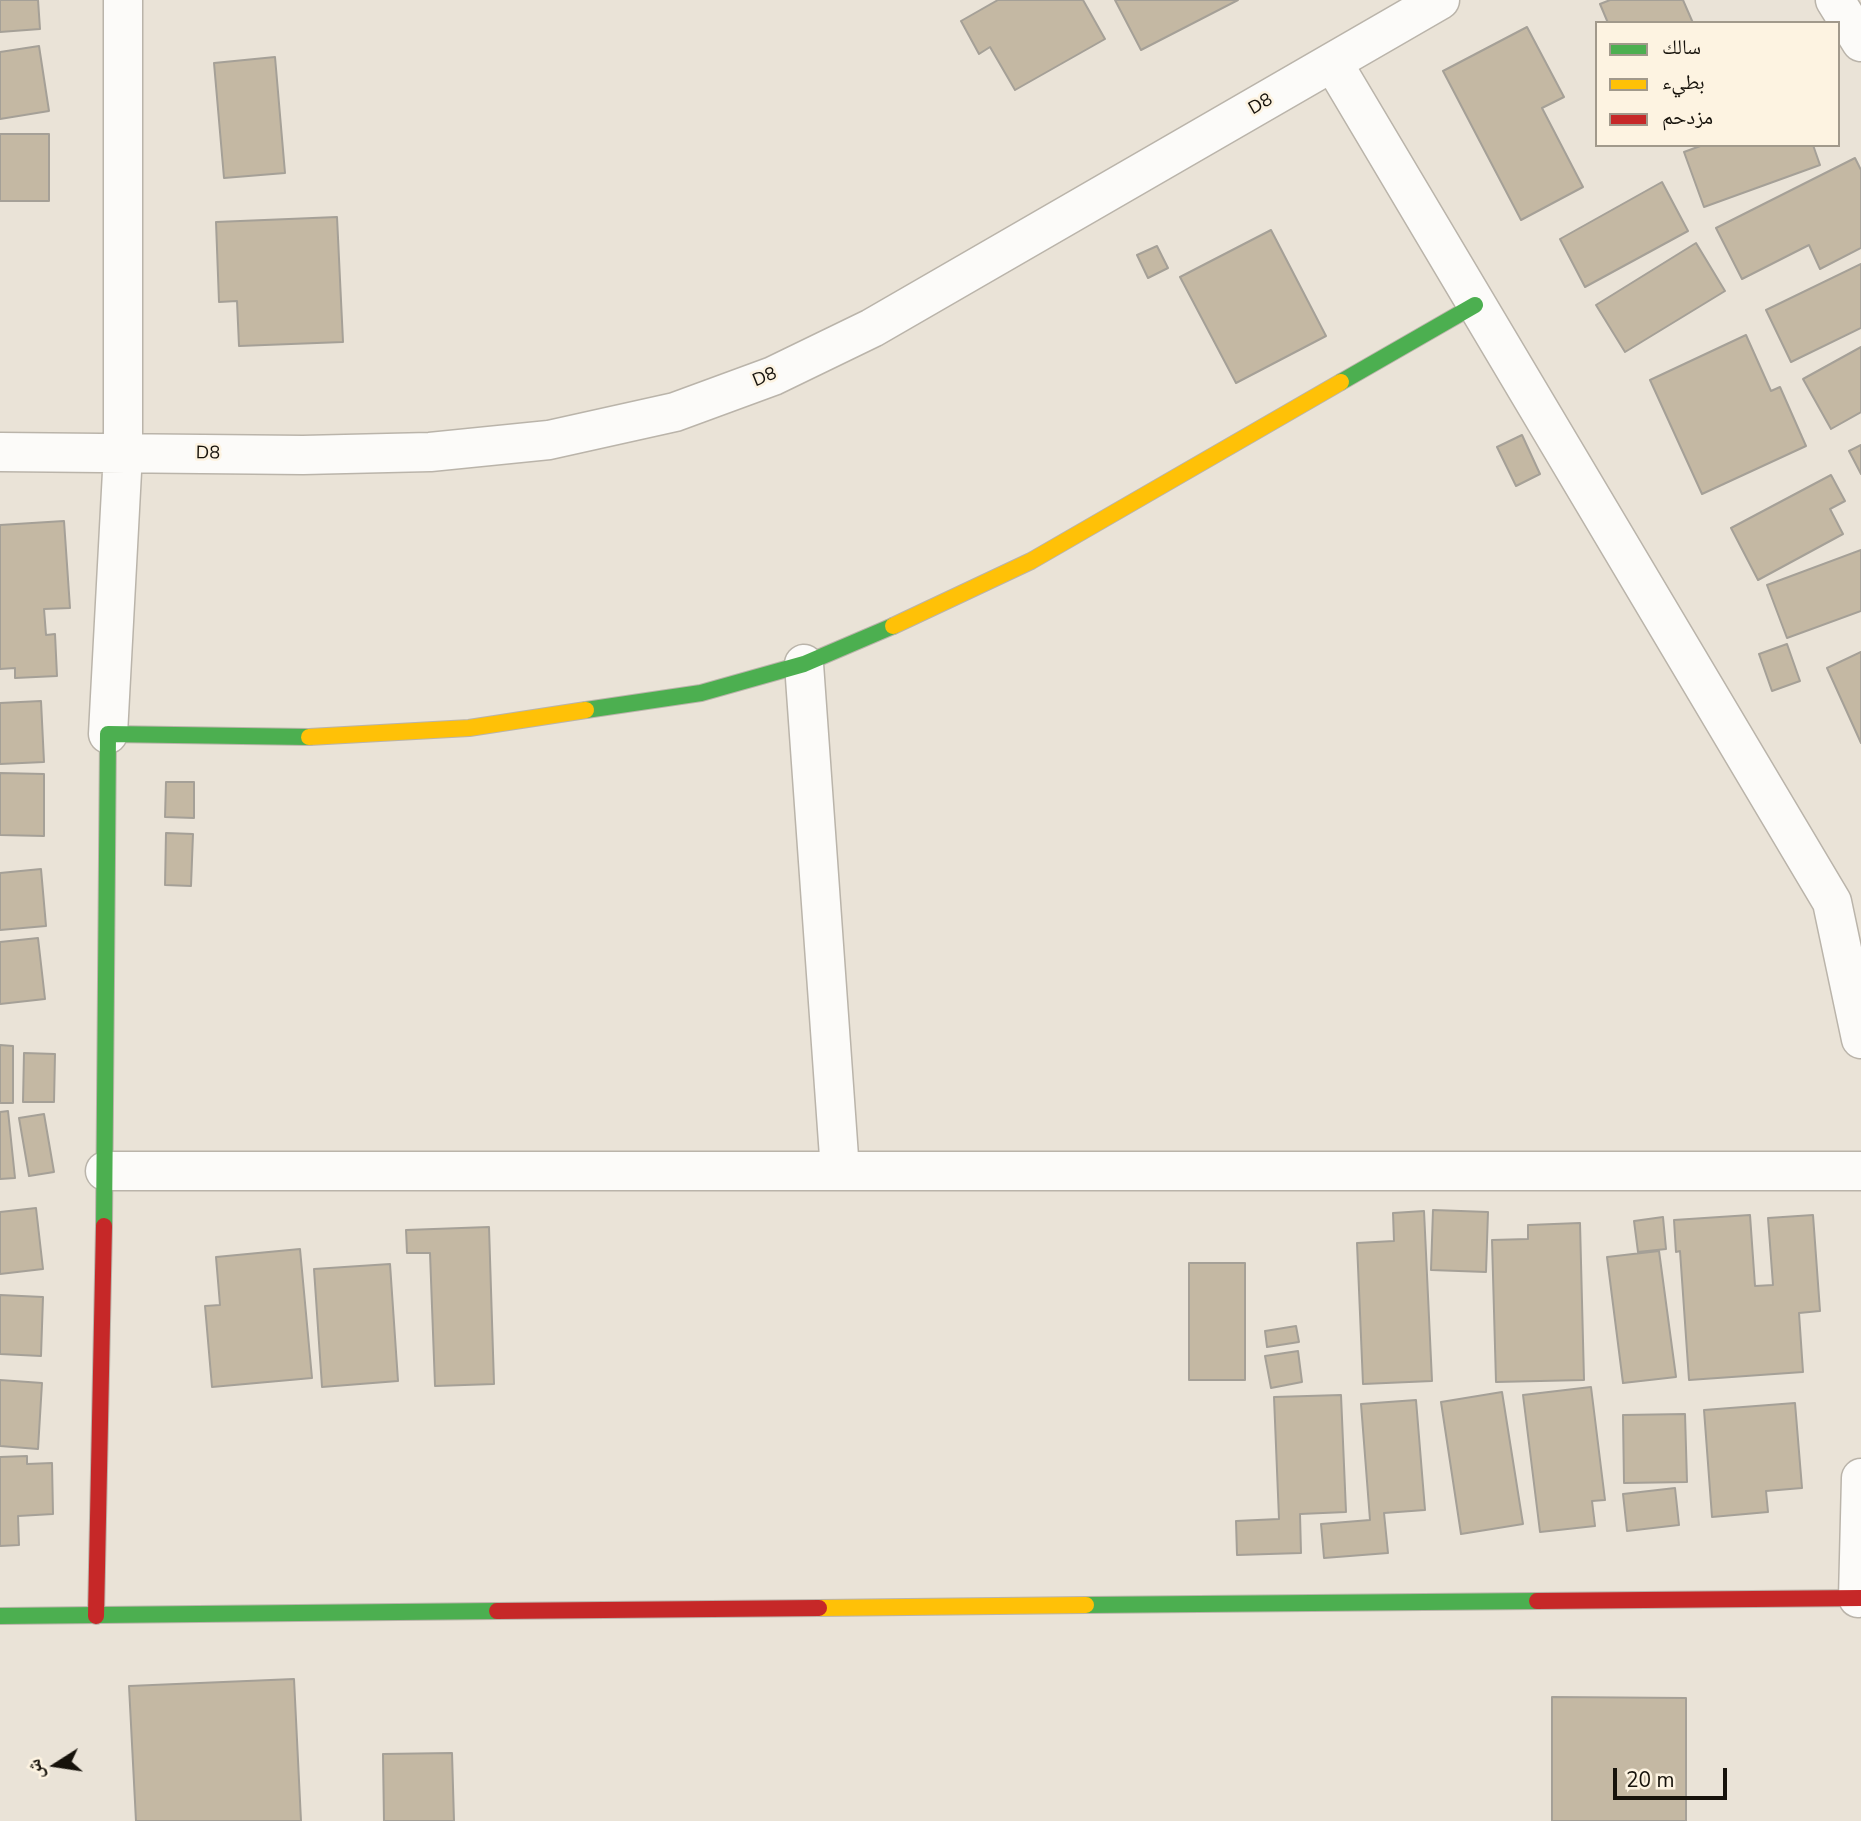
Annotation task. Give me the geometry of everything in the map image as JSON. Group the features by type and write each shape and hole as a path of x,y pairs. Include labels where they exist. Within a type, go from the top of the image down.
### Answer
{"street":[{"path":"96,1616 105,1171 108,734 123,453 122,0"},
{"name":"D8","path":"0,452 430,452 549,440 675,412 773,376 872,328 1440,0"},
{"path":"1835,0 1861,42"},
{"path":"1333,63 1475,306 1832,902 1861,1039"},
{"path":"108,734 334,737 469,728 701,692 804,664 915,617 1031,561 1475,306"},
{"path":"804,664 841,1171"},
{"path":"105,1171 1861,1171"},
{"path":"0,1616 1860,1598 1861,1478"}],"building":[{"path":"0,0 38,0 40,29 0,32"},
{"path":"998,0 1083,0 1105,39 1015,90 990,47 979,54 961,21"},
{"path":"1115,0 1238,0 1141,50"},
{"path":"1610,0 1683,0 1692,21 1607,21 1600,4"},
{"path":"1527,27 1564,97 1542,108 1583,187 1521,220 1443,71"},
{"path":"39,46 49,111 0,119 0,52"},
{"path":"275,57 285,173 224,178 214,63"},
{"path":"0,134 49,134 49,201 0,201"},
{"path":"1698,147 1814,147 1820,165 1704,207 1684,152"},
{"path":"1855,158 1861,170 1861,248 1820,269 1809,245 1742,279 1716,228"},
{"path":"1662,182 1688,231 1585,287 1560,239"},
{"path":"337,217 343,342 239,346 237,301 219,302 216,222"},
{"path":"1271,230 1326,336 1236,383 1180,277"},
{"path":"1696,243 1725,291 1625,352 1596,305"},
{"path":"1157,246 1168,268 1148,278 1137,255"},
{"path":"1861,264 1861,328 1791,362 1766,310"},
{"path":"1746,335 1771,391 1780,387 1806,446 1702,494 1650,380"},
{"path":"1861,347 1861,412 1831,429 1803,379"},
{"path":"1522,435 1540,474 1516,486 1497,447"},
{"path":"1861,445 1861,474 1849,451"},
{"path":"1831,475 1845,501 1830,509 1843,534 1758,580 1731,528"},
{"path":"64,521 70,608 44,609 46,635 55,634 57,676 15,678 15,668 0,669 0,525"},
{"path":"1861,550 1861,611 1787,638 1767,585"},
{"path":"1787,644 1800,681 1772,691 1759,654"},
{"path":"1861,652 1861,743 1827,668"},
{"path":"41,701 44,762 0,764 0,703"},
{"path":"0,773 44,774 44,836 0,835"},
{"path":"166,782 194,782 194,818 165,817"},
{"path":"166,833 193,834 191,886 165,885"},
{"path":"41,869 46,926 0,930 0,873"},
{"path":"38,938 45,999 0,1004 0,942"},
{"path":"0,1045 13,1046 13,1103 0,1103"},
{"path":"24,1053 55,1054 54,1102 23,1102"},
{"path":"8,1111 15,1178 0,1179 0,1112"},
{"path":"44,1114 54,1172 29,1176 19,1118"},
{"path":"36,1208 43,1269 0,1274 0,1212"},
{"path":"1433,1210 1488,1212 1486,1272 1431,1270"},
{"path":"1424,1211 1432,1381 1363,1384 1357,1243 1394,1241 1393,1213"},
{"path":"1750,1215 1755,1286 1773,1285 1768,1218 1813,1215 1820,1311 1799,1313 1803,1372 1689,1380 1680,1251 1676,1252 1674,1220"},
{"path":"1663,1217 1666,1249 1638,1252 1634,1221"},
{"path":"1580,1223 1584,1380 1496,1382 1492,1240 1528,1239 1528,1225"},
{"path":"489,1227 494,1384 435,1386 430,1253 407,1253 406,1230"},
{"path":"300,1249 312,1378 212,1387 205,1306 220,1305 216,1257"},
{"path":"1659,1251 1676,1377 1623,1383 1607,1257"},
{"path":"1189,1263 1245,1263 1245,1380 1189,1380"},
{"path":"390,1264 398,1381 322,1387 314,1269"},
{"path":"0,1295 43,1297 41,1356 0,1354"},
{"path":"1296,1326 1299,1342 1267,1347 1265,1331"},
{"path":"1298,1351 1302,1382 1271,1388 1265,1356"},
{"path":"0,1380 42,1383 38,1449 0,1446"},
{"path":"1591,1387 1605,1500 1592,1501 1595,1526 1540,1532 1523,1395"},
{"path":"1502,1392 1523,1524 1461,1534 1441,1402"},
{"path":"1341,1395 1346,1512 1300,1514 1301,1553 1237,1555 1236,1521 1279,1519 1274,1397"},
{"path":"1416,1400 1425,1510 1384,1513 1388,1553 1324,1558 1321,1524 1370,1520 1361,1404"},
{"path":"1795,1403 1802,1488 1766,1491 1768,1512 1712,1517 1704,1410"},
{"path":"1685,1414 1687,1482 1624,1483 1623,1415"},
{"path":"27,1456 27,1464 52,1463 53,1514 18,1516 19,1545 0,1546 0,1457"},
{"path":"1675,1488 1679,1525 1627,1531 1623,1494"},
{"path":"294,1679 301,1821 136,1821 129,1686"},
{"path":"1552,1697 1686,1698 1686,1821 1552,1821"},
{"path":"452,1753 454,1821 384,1821 383,1754"}],"traffic: fast":[{"path":"1341,382 1475,305"},
{"path":"586,710 701,693 804,664 893,626"},
{"path":"104,1226 108,734 309,737"},
{"path":"1086,1605 1537,1601"},
{"path":"0,1616 497,1611"}],"traffic: slow":[{"path":"893,626 1031,561 1341,382"},
{"path":"309,737 469,728 586,710"},
{"path":"819,1608 1086,1605"}],"traffic: jam":[{"path":"96,1616 104,1226"},
{"path":"1537,1601 1861,1598"},
{"path":"497,1611 819,1608"}]}
